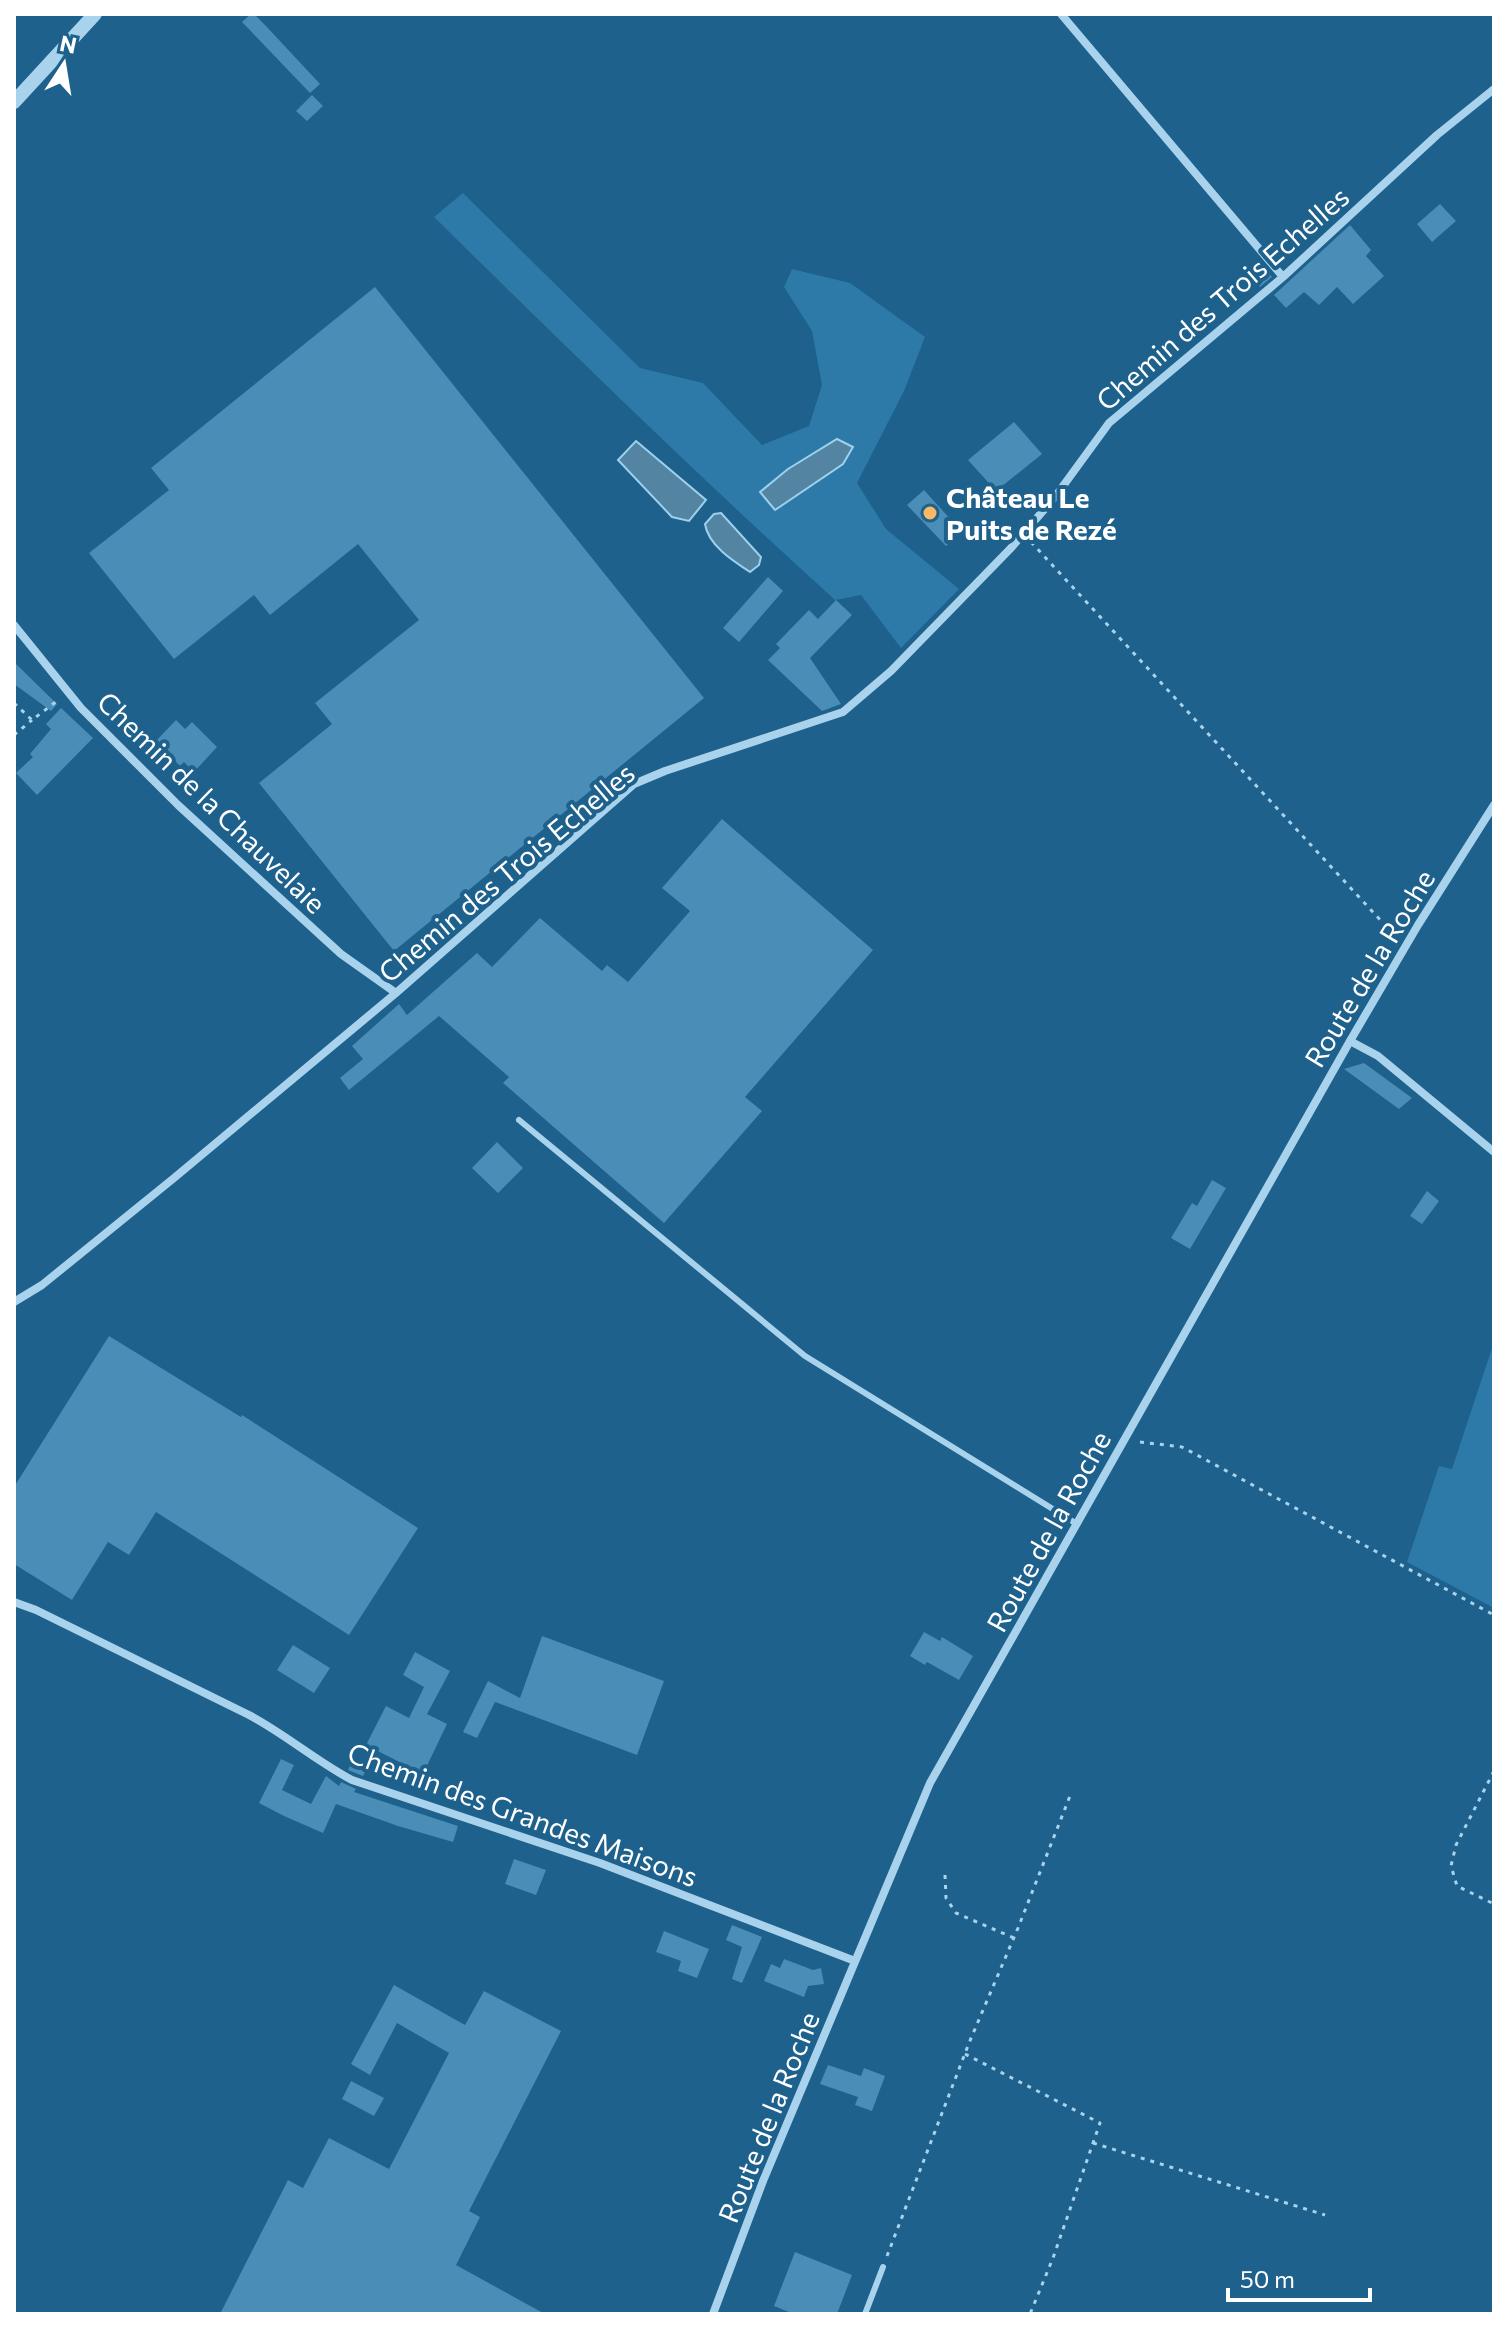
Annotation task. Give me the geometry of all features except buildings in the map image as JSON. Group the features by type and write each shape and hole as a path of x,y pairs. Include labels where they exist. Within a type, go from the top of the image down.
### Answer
{"street":[{"path":"14,102 95,14"},
{"path":"1061,14 1283,277"},
{"name":"Chemin des Trois Echelles","path":"14,1302 42,1285 396,993 634,784 843,712 891,671 1023,534 1055,497 1109,423 1283,277 1437,135 1494,89"},
{"name":"Chemin de la Chauvelaie","path":"14,625 81,708 190,816 341,954 396,993"},
{"name":"Route de la Roche","path":"713,2314 763,2181 930,1783 1350,1041 1494,805"},
{"path":"1350,1041 1378,1056 1494,1152"},
{"name":"Chemin des Grandes Maisons","path":"14,1602 249,1715 352,1780 600,1863 855,1961"}],"lane":[{"path":"519,1120 805,1356 1077,1524"},
{"path":"865,2314 883,2267"}],"path":[{"path":"1023,534 1405,947"},
{"path":"14,735 69,692"},
{"path":"14,703 32,720"},
{"path":"1124,1440 1182,1447 1494,1615"},
{"path":"1494,1771 1456,1845 1451,1866 1457,1886 1494,1904"},
{"path":"883,2267 1070,1796"},
{"path":"945,1875 946,1898 956,1913 1014,1938"},
{"path":"965,2054 1100,2123 1030,2314"},
{"path":"1093,2143 1325,2215"}],"shaded area":[{"path":"463,193 640,368 703,383 762,445 809,426 822,385 812,331 784,287 792,269 850,283 925,337 904,391 857,483 886,529 959,589 901,648 861,595 835,600 683,459 434,217"},
{"path":"837,439 853,447 843,464 775,510 760,492 788,469"},
{"path":"636,441 706,500 689,521 672,517 618,460"},
{"path":"721,513 761,557 759,565 750,572 722,552 707,532 705,524 714,514"},
{"path":"1494,1342 1494,1608 1407,1562 1439,1466 1452,1469"}],"place":[{"name":"Château Le Puits de Rezé","path":"930,513"}]}
